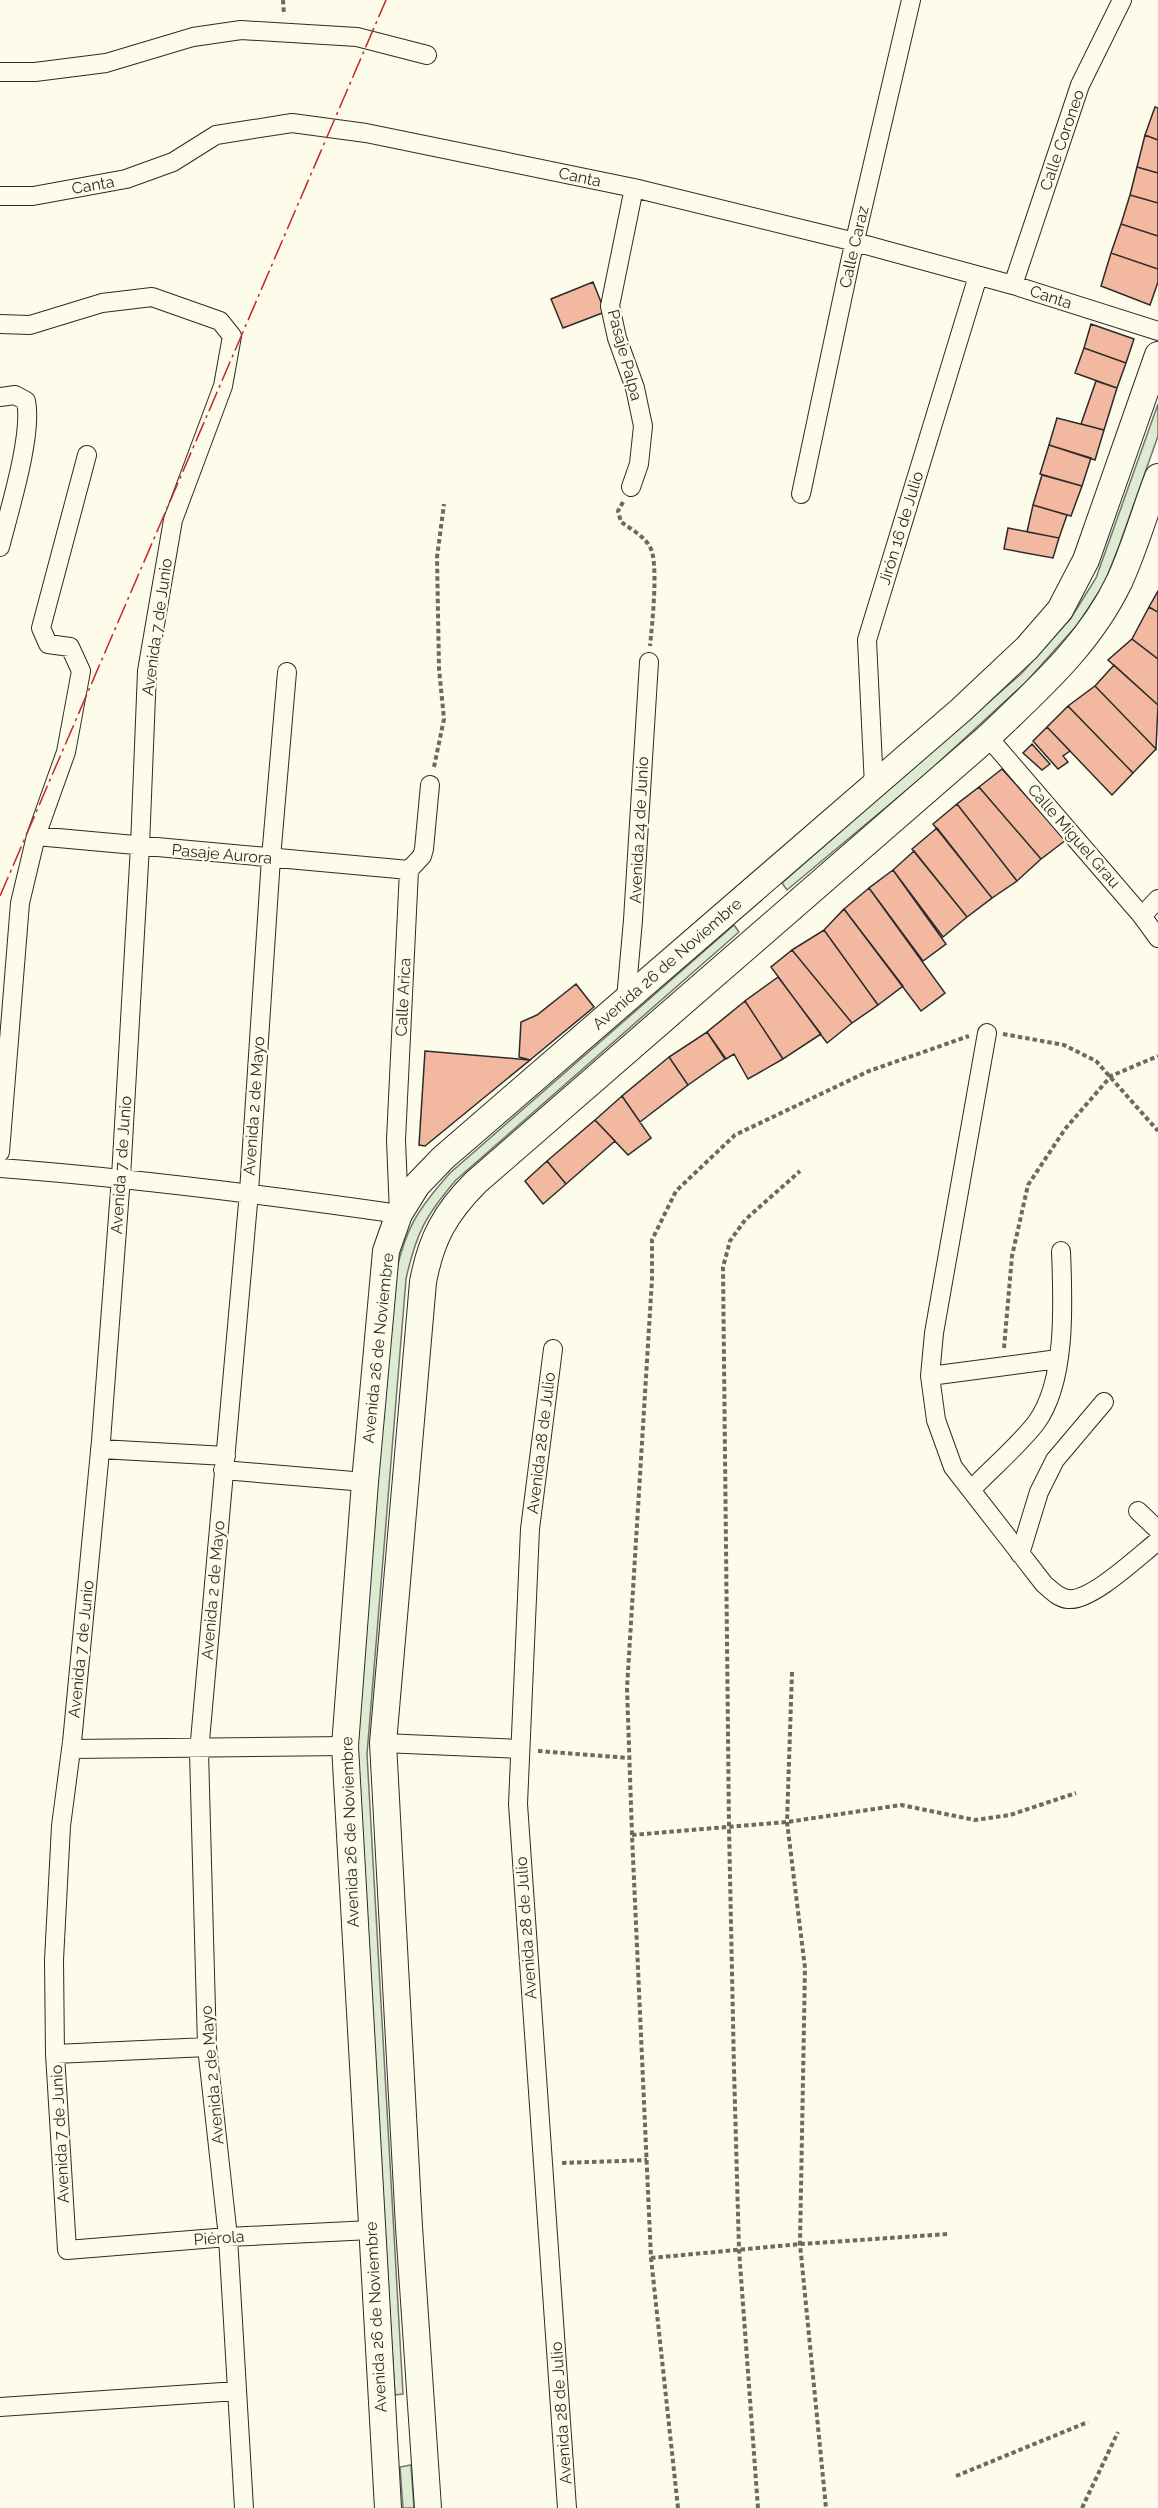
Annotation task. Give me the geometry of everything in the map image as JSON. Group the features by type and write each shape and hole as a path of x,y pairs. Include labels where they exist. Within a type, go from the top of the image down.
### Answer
{"main road":[{"name":"Avenida 26 de Noviembre","path":"388,2508 345,1746 382,1281 386,1251 399,1214 417,1185 443,1158 874,786 1027,648 1060,610 1086,560 1158,355"},
{"path":"428,2508 406,2168 383,1743 423,1282 428,1257 438,1230 455,1204 476,1182 988,737 1057,672 1087,635 1120,580 1158,477"},
{"path":"747,894 772,924"},
{"path":"382,2425 423,2421"}],"street":[{"name":"Calle Caraz","path":"801,494 910,0"},
{"name":"Calle Coroneo","path":"1013,285 1080,85 1122,0"},
{"path":"0,72 34,72 106,63 193,37 241,30 357,37 427,55"},
{"name":"Canta","path":"0,196 33,196 126,179 173,162 216,135 292,123 366,133 634,188 855,242 1013,285 1158,331"},
{"name":"Pasaje Palpa","path":"631,487 639,464 642,426 635,388 617,338 610,306 634,188"},
{"name":"Jirón 16 de Julio","path":"874,786 867,640 978,276"},
{"name":"Avenida 7 de Junio","path":"0,324 30,325 102,303 152,297 220,321 232,336 223,386 173,520 147,671 140,846 121,1177 100,1449 71,1749 61,1826 55,1938 55,2054 67,2250"},
{"path":"0,397 15,395 26,401 28,411 21,460 0,547"},
{"path":"0,1152 21,903 36,836 66,752 81,671 70,647 48,644 41,628 87,455"},
{"name":"Avenida 24 de Junio","path":"626,999 649,662"},
{"name":"Avenida 2 de Mayo","path":"244,2508 228,2237 207,2047 200,1746 249,1192 271,858 287,672"},
{"name":"Calle Miguel Grau","path":"988,737 1142,916 1158,938"},
{"name":"Calle Arica","path":"399,1214 396,1140 409,870 423,856 430,785"},
{"name":"Pasaje Aurora","path":"36,836 409,870"},
{"path":"1142,916 1158,899"},
{"path":"987,1033 936,1322 930,1376 936,1420 953,1467 1044,1584 1056,1595 1069,1599 1080,1597 1105,1583 1158,1541"},
{"path":"0,1168 121,1177 249,1192 399,1214"},
{"path":"971,1490 1036,1423 1048,1400 1058,1359 1064,1305 1061,1251"},
{"name":"Avenida 28 de Julio","path":"553,1349 530,1529 518,1803 567,2508"},
{"path":"930,1376 1058,1359"},
{"path":"1020,1554 1039,1492 1054,1460 1104,1402"},
{"path":"100,1449 365,1482"},
{"path":"1138,1511 1158,1530"},
{"path":"383,1743 519,1749"},
{"path":"71,1749 345,1746"},
{"path":"55,2054 207,2047"},
{"name":"Piérola","path":"67,2250 228,2237 371,2230"},
{"path":"0,2407 237,2391"}],"path":[{"path":"631,487 618,511 621,522 637,533 650,547 653,562 653,585 649,662"},
{"path":"430,785 444,719 439,669 437,557 444,504"},
{"path":"678,2508 651,2258 627,1688 652,1279 652,1240 676,1191 735,1135 868,1071 971,1036 987,1033 1021,1036 1064,1045 1096,1061 1158,1131"},
{"path":"1003,1366 1012,1256 1028,1185 1065,1130 1111,1076 1158,1056"},
{"path":"758,2508 739,2250 729,1827 723,1267 730,1241 745,1220 800,1171"},
{"path":"792,1672 787,1822 805,1968 800,2244 826,2508"},
{"path":"519,1749 629,1758"},
{"path":"632,1835 787,1822 901,1805 975,1820 1010,1815 1076,1793"},
{"path":"543,2164 647,2160"},
{"path":"651,2258 800,2244 948,2234"},
{"path":"956,2476 1088,2422"},
{"path":"1082,2508 1118,2432"}],"green space":[{"path":"1158,404 1158,436 1119,546 1104,584 1078,624 1026,682 927,773 787,890 782,883 1021,674 1071,618 1096,578"},
{"path":"734,925 739,932 456,1180 424,1225 414,1249 406,1279 367,1754 403,2394 395,2395 357,1794 358,1692 395,1277 403,1246 414,1221 450,1173"},
{"path":"411,2465 414,2508 403,2508 400,2467"}],"building":[{"path":"1155,107 1158,108 1158,140 1145,135"},
{"path":"1145,135 1158,140 1158,173 1137,167"},
{"path":"1137,167 1158,173 1158,203 1130,195"},
{"path":"1130,195 1158,203 1158,236 1121,224"},
{"path":"1121,224 1158,236 1158,269 1111,253"},
{"path":"1111,253 1158,269 1158,282 1150,305 1101,286"},
{"path":"593,282 605,312 563,328 551,299"},
{"path":"1091,324 1134,339 1126,363 1084,348"},
{"path":"1084,348 1126,363 1117,388 1075,373"},
{"path":"1096,381 1117,388 1104,430 1081,424"},
{"path":"1057,418 1104,430 1095,460 1049,445"},
{"path":"1049,445 1091,458 1082,486 1040,474"},
{"path":"1042,475 1082,486 1071,516 1033,505"},
{"path":"1033,505 1067,515 1059,538 1027,532"},
{"path":"1008,528 1059,538 1053,558 1004,549"},
{"path":"1158,591 1158,612 1149,607"},
{"path":"1149,607 1158,612 1158,659 1132,639"},
{"path":"1132,639 1158,659 1158,705 1108,660"},
{"path":"1114,665 1158,705 1156,749 1095,686"},
{"path":"1095,686 1156,749 1133,773 1068,706"},
{"path":"1068,706 1133,773 1112,795 1047,727"},
{"path":"1047,727 1070,751 1063,756 1068,762 1058,769 1033,741"},
{"path":"1032,744 1050,764 1042,770 1023,753"},
{"path":"1002,769 1066,840 1041,859 979,787"},
{"path":"979,787 1041,859 1017,881 957,804"},
{"path":"957,804 1017,881 992,898 933,824"},
{"path":"937,828 992,898 967,917 912,849"},
{"path":"914,851 967,917 943,937 893,870"},
{"path":"893,870 946,944 923,961 869,888"},
{"path":"869,888 945,993 921,1011 844,909"},
{"path":"844,909 903,986 878,1005 824,930"},
{"path":"824,930 878,1005 852,1023 792,950"},
{"path":"792,950 852,1023 827,1043 771,967"},
{"path":"778,977 821,1034 783,1059 745,1001"},
{"path":"576,984 594,1007 530,1060 519,1057 521,1022 537,1015"},
{"path":"745,1001 783,1059 748,1079 734,1054 726,1059 707,1032"},
{"path":"707,1032 725,1059 688,1085 669,1057"},
{"path":"425,1051 530,1060 425,1146 419,1145"},
{"path":"669,1057 688,1085 640,1122 622,1096"},
{"path":"622,1096 651,1138 628,1155 595,1120"},
{"path":"595,1120 615,1141 566,1184 547,1161"},
{"path":"547,1161 566,1184 543,1204 525,1181"}],"power":[{"path":"0,896 386,0"}]}
